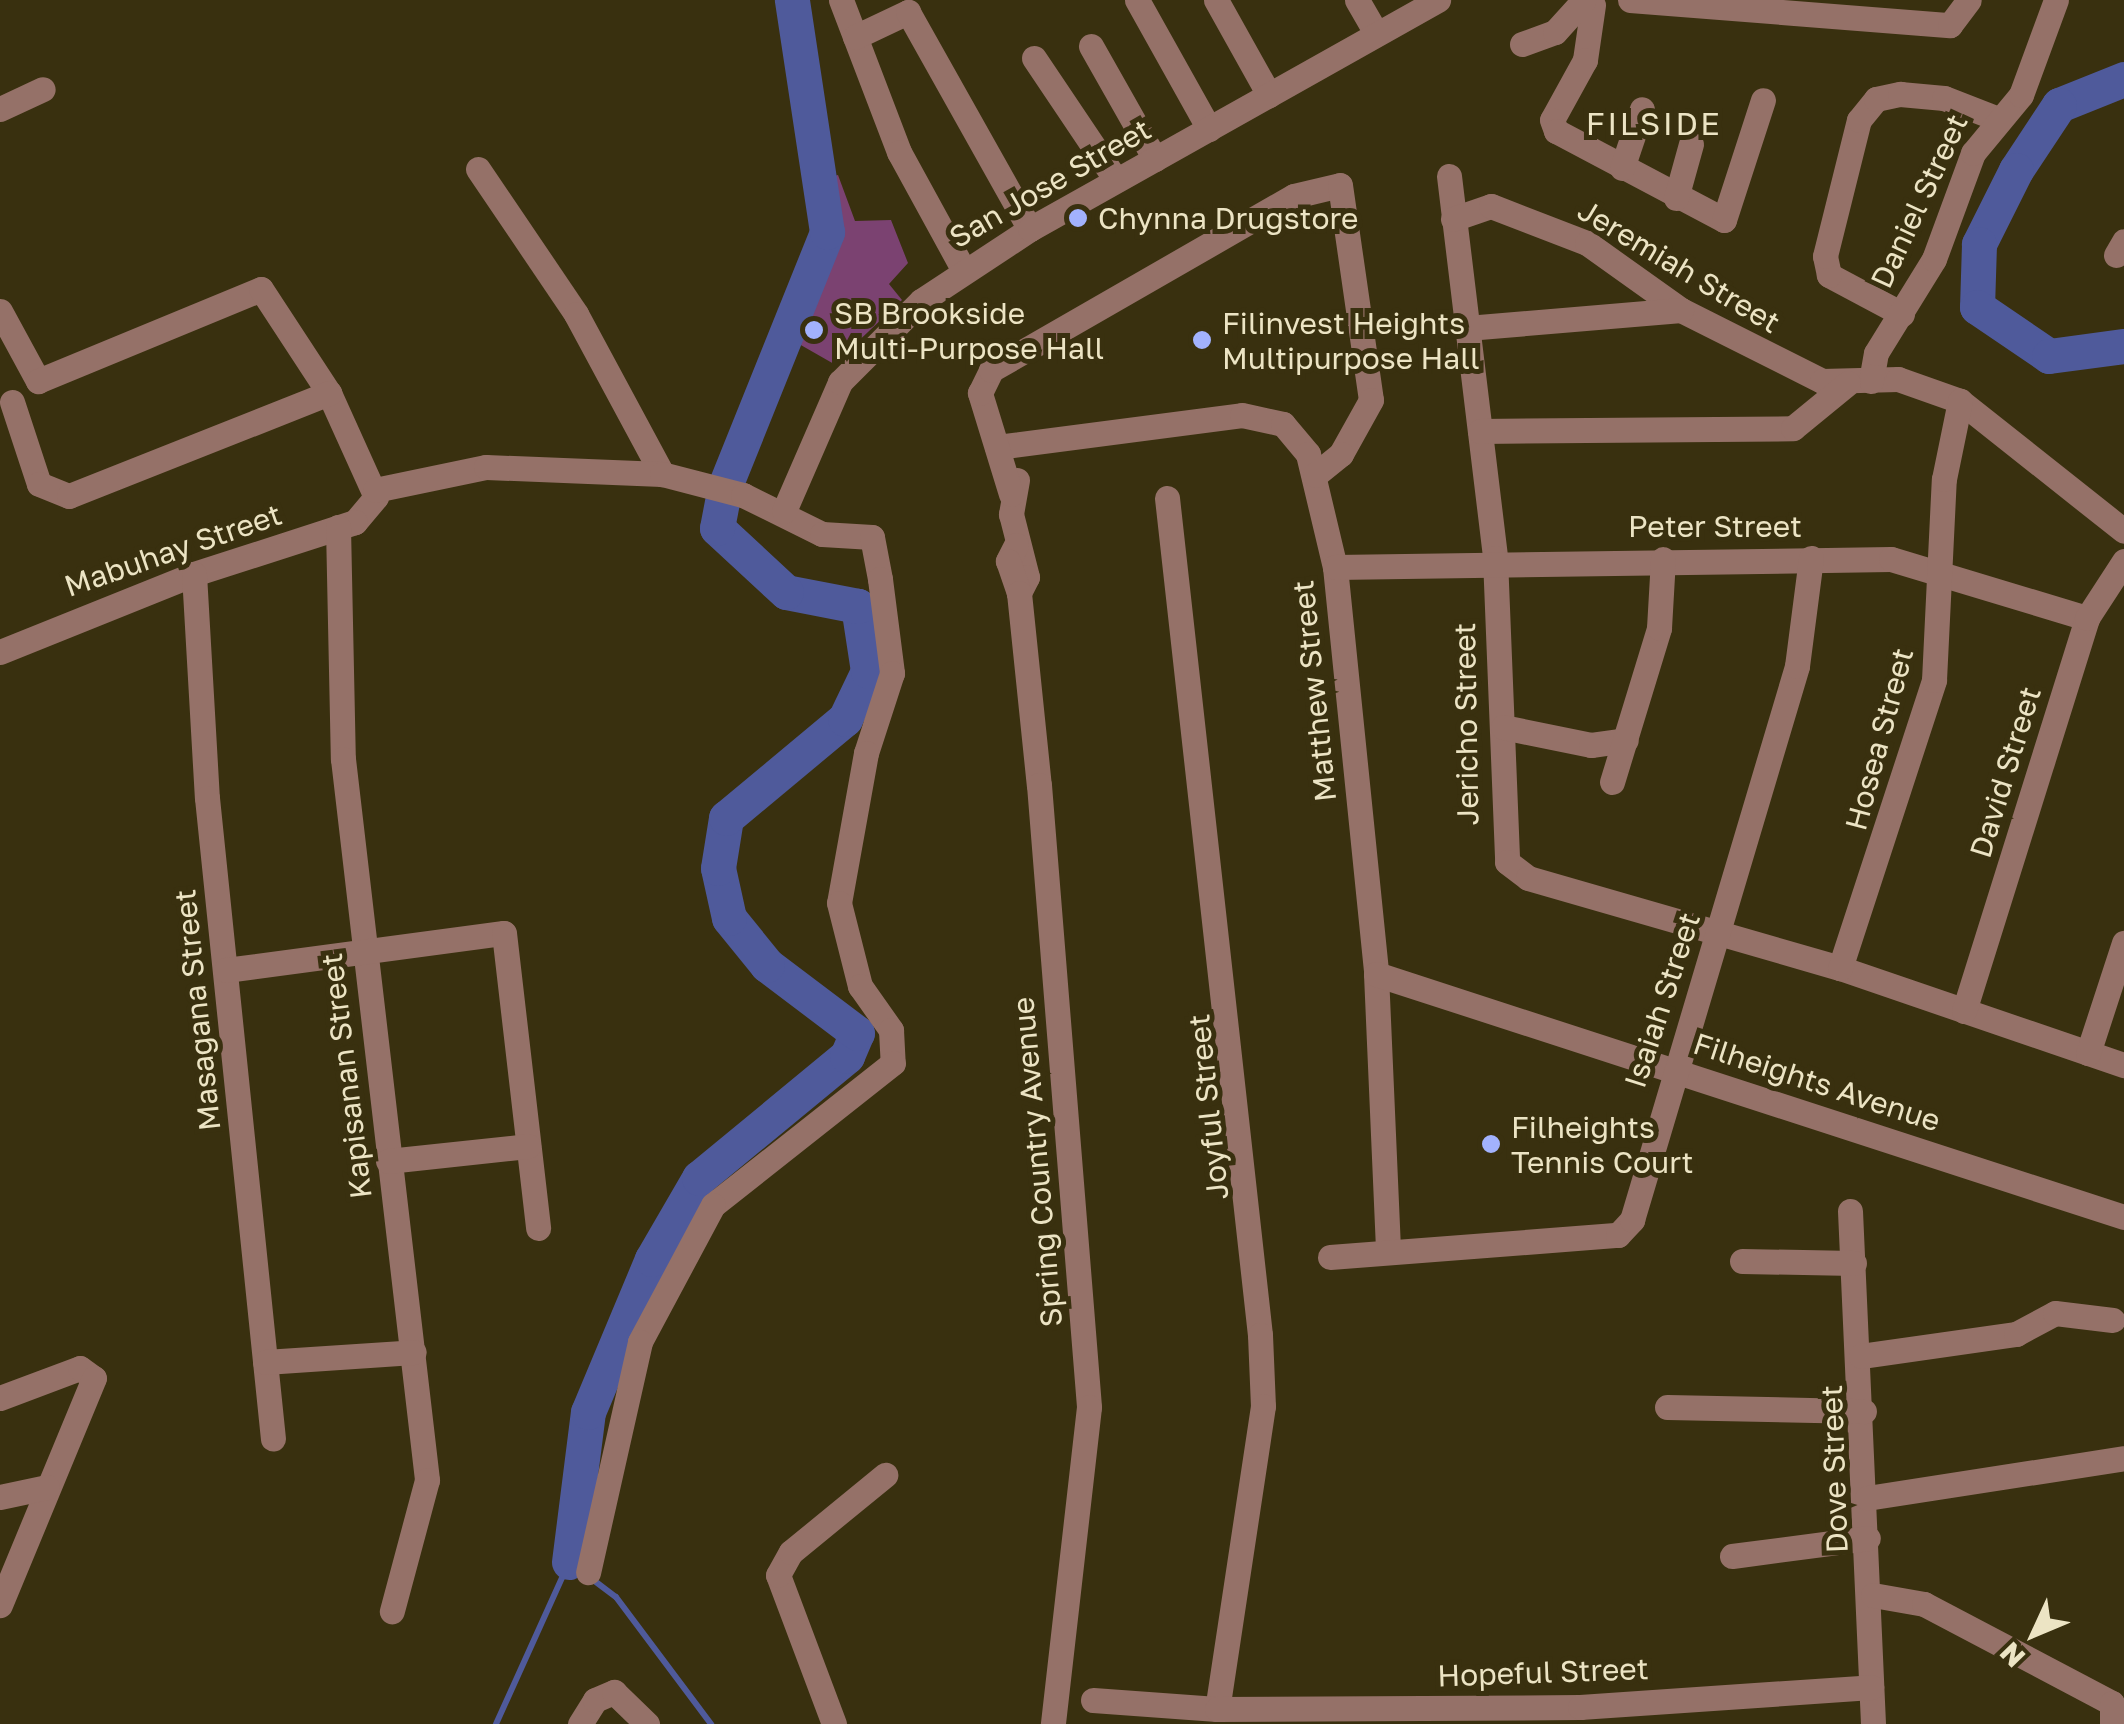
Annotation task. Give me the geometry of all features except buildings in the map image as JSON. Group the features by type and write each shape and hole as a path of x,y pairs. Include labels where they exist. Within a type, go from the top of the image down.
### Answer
{"street":[{"path":"841,0 900,152 963,269"},
{"path":"1138,0 1209,129"},
{"path":"1216,0 1268,95"},
{"path":"1357,0 1378,34"},
{"name":"San Jose Street","path":"784,512 848,369 963,269 1438,0"},
{"path":"1630,0 1950,25 1969,0"},
{"name":"Daniel Street","path":"1480,431 1793,428 1859,382 1902,314 1993,118 2020,94 2056,0"},
{"path":"1522,44 1555,32 1592,2"},
{"path":"1592,2 1585,60 1552,126 1622,168 1724,220 1763,100"},
{"path":"855,37 908,12 1030,229"},
{"path":"1092,46 1155,159"},
{"path":"1034,58 1116,180"},
{"path":"0,109 43,89"},
{"path":"1902,314 1830,274 1826,256 1860,120 1876,99 1900,94 1944,98 1993,118"},
{"path":"1622,168 1642,109"},
{"path":"1676,198 1691,144"},
{"path":"478,169 576,314 662,474"},
{"name":"Jericho Street","path":"1449,176 1495,558 1504,727 1499,832 1518,872 1840,968 2124,1065"},
{"name":"Spring Country Avenue","path":"1053,1724 1089,1408 1020,594 1026,569 1016,546 1008,444 980,393 991,370 1294,196 1340,185 1371,400 1340,454 1315,475"},
{"name":"Jeremiah Street","path":"1453,219 1491,206 1588,243 1681,310 1796,372 1859,382 1898,379 1960,401 2124,530"},
{"path":"0,311 38,382 260,289 329,393 372,501"},
{"path":"1466,328 1681,310"},
{"path":"12,402 39,484 69,496 329,393"},
{"name":"Hosea Street","path":"1840,968 1918,740 1944,574 1946,462 1960,401"},
{"name":"Matthew Street","path":"1008,444 1242,415 1283,424 1315,475 1335,567 1376,974 1388,1251"},
{"name":"Mabuhay Street","path":"0,652 194,574 338,527 372,501 486,467 662,474 743,495 822,534 872,537 892,672 866,752 839,904 860,986 892,1030 892,1063 713,1204 640,1342 588,1572"},
{"name":"Joyful Street","path":"1167,498 1260,1335 1263,1406 1217,1709"},
{"name":"Kapisanan Street","path":"338,527 343,759 426,1480 392,1611"},
{"name":"Peter Street","path":"1335,567 1495,558 1890,559 2088,618"},
{"name":"Isaiah Street","path":"1330,1257 1618,1235 1632,1220 1671,1069 1718,932 1797,666 1811,558"},
{"path":"1612,782 1659,628 1664,560"},
{"name":"David Street","path":"1964,1011 2088,618 2124,560"},
{"name":"Masagana Street","path":"194,574 226,970 273,1439"},
{"path":"1504,727 1591,745 1626,740"},
{"path":"226,970 504,932 538,1228"},
{"path":"2088,1053 2124,943"},
{"name":"Filheights Avenue","path":"1376,974 2124,1217"},
{"path":"388,1161 528,1146"},
{"name":"Dove Street","path":"1850,1211 1873,1595 1873,1724"},
{"path":"1742,1261 1854,1263"},
{"path":"1861,1356 2016,1334 2054,1313 2114,1320"},
{"path":"265,1362 414,1352"},
{"path":"0,1398 80,1368 94,1378 94,1397 48,1487 0,1605"},
{"path":"1668,1408 1864,1411"},
{"path":"1867,1498 2124,1458"},
{"path":"834,1724 778,1575 791,1552 885,1475"},
{"path":"0,1497 48,1487"},
{"path":"1732,1556 1868,1538"},
{"path":"1873,1595 1924,1604 2112,1703 2112,1724"},
{"name":"Hopeful Street","path":"1092,1700 1217,1709 1580,1707 1871,1687"},
{"path":"580,1724 595,1700 614,1692 647,1724"}],"shaded area":[{"path":"838,175 855,221 891,220 908,263 889,284 902,300 834,364 792,340 830,254 825,178"}],"waterway":[{"path":"569,1562 588,1412 652,1259 699,1178 847,1056 857,1033 767,965 729,918 718,868 726,818 845,719 868,671 858,606 786,592 717,528 725,486 827,232 792,0"},
{"path":"2124,79 2059,105 2016,170 1979,244 1977,307 2049,356 2124,346"},
{"path":"496,1724 569,1562 582,1572"},
{"path":"592,1579 616,1597 711,1724"}],"place":[{"name":"Chynna Drugstore","path":"1078,218"},
{"name":"SB Brookside Multi-Purpose Hall","path":"814,330"},
{"name":"Filinvest Heights Multipurpose Hall","path":"1202,340"},
{"name":"Filheights Tennis Court","path":"1491,1144"}],"district":[{"name":"FILSIDE","path":"1654,123"}]}
